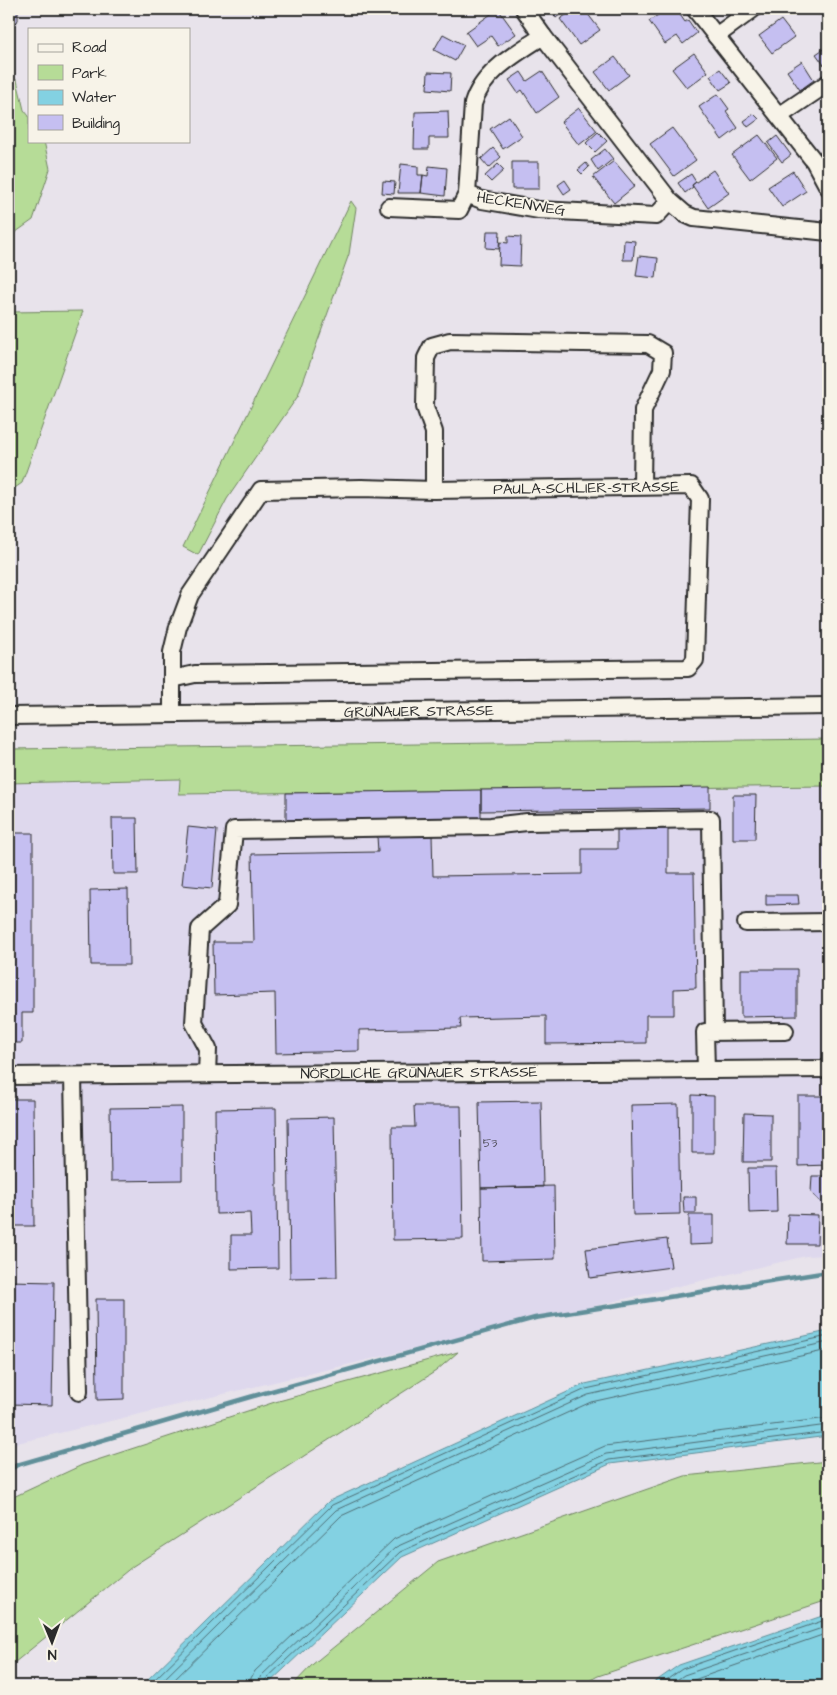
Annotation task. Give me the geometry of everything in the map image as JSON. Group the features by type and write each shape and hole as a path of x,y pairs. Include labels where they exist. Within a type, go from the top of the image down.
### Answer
{"street":[{"path":"524,9 670,201 686,214 694,218 828,232"},
{"path":"695,9 814,161 828,186"},
{"path":"716,36 753,9"},
{"name":"HECKENWEG","path":"543,36 514,55 486,79 477,91 473,104 467,194 482,200 539,210 656,216 670,201"},
{"path":"779,116 828,83"},
{"path":"389,207 459,210 467,194"},
{"path":"434,490 434,432 425,407 426,358 432,346 450,341 648,344 663,353 662,370 642,410 642,486"},
{"name":"PAULA-SCHLIER-STRASSE","path":"172,679 195,674 688,668 695,660 700,499 691,486 434,490 361,488 261,490 190,595 178,627 172,652 172,679 172,714"},
{"name":"GRÜNAUER STRASSE","path":"9,716 828,706"},
{"path":"207,1074 208,1049 194,1023 200,929 227,905 234,830 491,826 527,822 711,819 714,1031"},
{"path":"746,923 828,922"},
{"path":"706,1070 705,1032 785,1031"},
{"name":"NÖRDLICHE GRÜNAUER STRASSE","path":"9,1076 828,1069"},
{"path":"73,1076 79,1392"}],"shaded area":[{"path":"181,779 180,794 828,785 828,1255 806,1256 9,1445 9,783"}],"green space":[{"path":"9,80 17,80 24,110 28,115 28,142 44,142 50,169 33,220 9,237"},
{"path":"351,201 356,208 349,254 298,396 227,499 198,555 183,547"},
{"path":"83,311 22,483 9,492 9,312"},
{"path":"828,739 828,786 179,794 180,779 9,783 9,749"},
{"path":"458,1352 436,1371 133,1566 9,1667 9,1499 82,1465 275,1402"},
{"path":"828,1461 828,1600 598,1676 579,1686 292,1686 313,1664 438,1562 685,1476"}],"water":[{"path":"828,1331 828,1436 610,1464 402,1557 266,1686 141,1686 329,1501 585,1384"},
{"path":"828,1614 828,1686 649,1686 679,1665"}],"building":[{"path":"9,9 18,9 18,20 9,31"},
{"path":"498,9 516,34 498,46 491,36 476,46 466,32"},
{"path":"556,9 567,9 556,18 552,13"},
{"path":"575,9 584,9 600,30 579,45 560,19"},
{"path":"667,9 676,9 685,22 688,20 697,33 683,44 677,36 665,44 649,21"},
{"path":"814,9 827,9 818,15"},
{"path":"781,20 794,37 772,53 759,36"},
{"path":"443,34 464,45 455,61 434,50"},
{"path":"828,46 828,62 824,65 816,54"},
{"path":"694,53 708,72 687,88 672,69"},
{"path":"615,57 629,75 609,90 595,72"},
{"path":"802,61 814,80 800,90 787,71"},
{"path":"720,69 731,83 720,90 710,76"},
{"path":"542,71 559,97 537,113 522,90 518,93 509,80 521,72 527,81"},
{"path":"428,72 451,73 450,91 427,89"},
{"path":"718,94 729,109 726,111 738,128 722,140 699,107"},
{"path":"579,108 597,131 579,145 561,122"},
{"path":"448,111 449,138 429,138 429,149 414,149 415,112"},
{"path":"754,114 759,119 748,127 744,121"},
{"path":"509,116 522,136 503,149 490,129"},
{"path":"672,128 696,160 674,176 650,144"},
{"path":"598,132 607,141 595,152 586,143"},
{"path":"759,135 777,158 750,179 732,155"},
{"path":"777,136 791,155 782,162 768,143"},
{"path":"493,148 501,157 489,168 481,159"},
{"path":"605,149 613,159 598,171 591,160"},
{"path":"614,161 635,186 614,203 593,177"},
{"path":"512,162 539,162 539,189 512,189"},
{"path":"586,163 589,167 582,174 578,170"},
{"path":"401,164 418,166 418,175 423,175 421,193 398,193"},
{"path":"498,164 504,170 491,182 485,176"},
{"path":"429,166 447,168 445,196 421,193 423,175 428,176"},
{"path":"713,170 729,193 708,208 692,185"},
{"path":"793,171 806,191 782,207 768,187"},
{"path":"691,174 696,182 685,193 678,183"},
{"path":"565,180 571,189 564,194 558,185"},
{"path":"383,181 395,182 394,194 382,193"},
{"path":"487,231 500,231 499,249 486,248"},
{"path":"508,236 521,237 520,266 499,265 500,242 508,243"},
{"path":"624,240 635,241 633,260 623,260"},
{"path":"639,256 658,258 656,278 636,276"},
{"path":"710,787 710,808 481,811 481,790"},
{"path":"481,790 481,818 286,821 286,793"},
{"path":"733,795 756,795 755,839 733,839"},
{"path":"112,818 137,818 138,874 113,874"},
{"path":"188,827 217,830 212,888 182,885"},
{"path":"668,829 668,873 694,873 696,988 674,989 674,1015 646,1015 646,1043 546,1044 546,1016 460,1018 461,1028 359,1030 359,1051 276,1053 275,993 214,995 213,942 254,942 252,854 378,852 377,836 432,835 433,876 582,874 582,849 617,849 617,830"},
{"path":"9,833 33,833 33,1013 22,1013 22,1043 9,1043"},
{"path":"128,889 129,965 91,965 90,890"},
{"path":"766,895 798,895 799,904 766,905"},
{"path":"741,969 797,969 797,1016 741,1017"},
{"path":"692,1095 714,1096 714,1153 692,1153"},
{"path":"798,1096 828,1096 828,1165 798,1166"},
{"path":"9,1099 33,1099 34,1226 9,1226"},
{"path":"541,1101 543,1187 481,1188 479,1102"},
{"path":"678,1104 680,1214 633,1215 631,1105"},
{"path":"414,1106 461,1106 463,1239 393,1240 392,1127 415,1127"},
{"path":"182,1107 182,1180 111,1181 110,1108"},
{"path":"276,1108 278,1268 231,1269 231,1235 251,1235 250,1213 216,1214 215,1109"},
{"path":"744,1113 771,1114 771,1162 743,1162"},
{"path":"334,1117 337,1277 290,1278 288,1118"},
{"path":"748,1168 776,1168 777,1212 749,1213"},
{"path":"812,1176 828,1176 828,1243 825,1205 811,1192"},
{"path":"554,1186 555,1259 482,1261 481,1188"},
{"path":"683,1197 696,1197 696,1213 684,1213"},
{"path":"788,1214 818,1215 817,1244 787,1244"},
{"path":"689,1215 714,1215 714,1244 689,1245"},
{"path":"667,1239 671,1267 590,1278 586,1249"},
{"path":"9,1281 54,1282 52,1405 9,1404"},
{"path":"96,1299 124,1299 124,1399 97,1400"}],"waterway":[{"path":"9,1470 17,1465 250,1397 535,1318 828,1272"}]}
